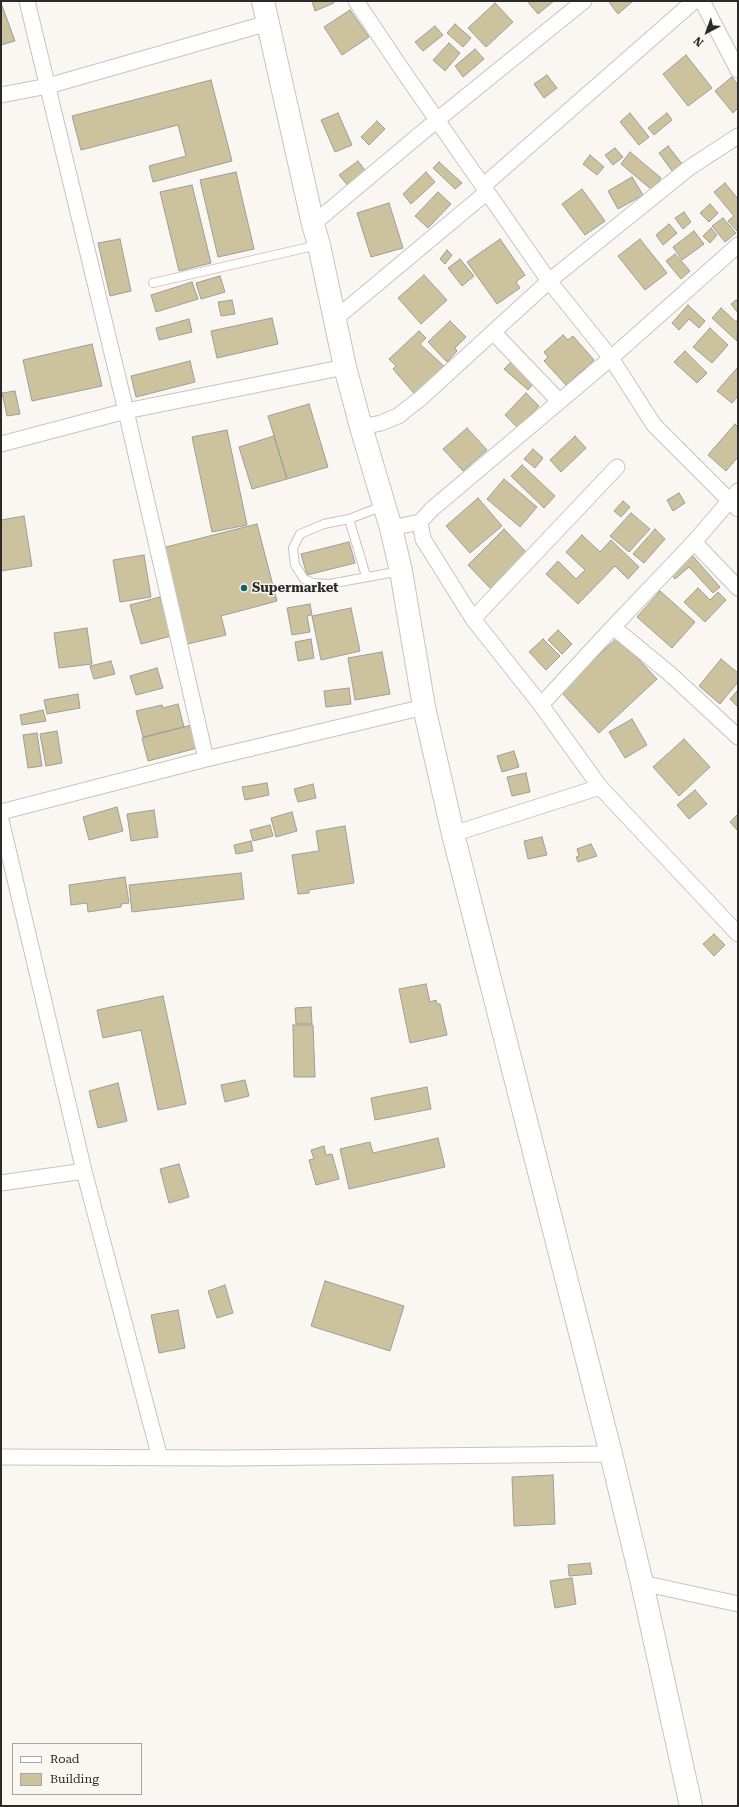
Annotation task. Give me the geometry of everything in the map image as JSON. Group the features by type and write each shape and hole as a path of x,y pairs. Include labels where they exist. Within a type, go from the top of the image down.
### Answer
{"main road":[{"path":"263,1 346,367 361,427 391,528 401,571 424,707 453,834 611,1454 642,1582 690,1806"}],"street":[{"path":"27,1 126,411 206,759"},
{"path":"356,1 549,281 611,358 654,425 735,500 613,627 541,705"},
{"path":"313,224 437,120 584,1"},
{"path":"335,319 485,189 694,1"},
{"path":"702,1 738,70"},
{"path":"1,95 48,86 268,23"},
{"path":"361,427 382,423 398,416 422,398 549,281 689,168 738,136"},
{"path":"391,528 420,522 432,509 611,358 738,245"},
{"path":"493,332 559,401"},
{"path":"1,444 126,411 346,367"},
{"path":"473,619 617,467"},
{"path":"420,522 423,539 473,619 541,705 600,787 738,934"},
{"path":"694,542 738,588"},
{"path":"613,627 736,731"},
{"path":"1,812 206,759 424,707"},
{"path":"453,834 600,787"},
{"path":"1,820 84,1171 160,1458"},
{"path":"1,1183 84,1171"},
{"path":"1,1457 160,1458 611,1454"},
{"path":"642,1582 738,1604"}],"lane":[{"path":"153,283 319,245"},
{"path":"384,506 349,519 324,524 300,534 293,548 296,565 304,579 313,583 329,584 366,576 401,571"},
{"path":"349,519 366,576"}],"building":[{"path":"312,1 333,1 334,3 315,11"},
{"path":"527,1 554,1 538,14"},
{"path":"633,1 618,14 609,2"},
{"path":"1,3 15,41 1,45"},
{"path":"495,3 513,22 486,47 468,28"},
{"path":"350,10 369,37 342,55 324,27"},
{"path":"455,24 471,38 463,47 447,33"},
{"path":"435,26 443,35 423,51 415,42"},
{"path":"449,43 460,53 445,71 433,60"},
{"path":"475,49 484,59 463,77 455,66"},
{"path":"686,55 712,88 688,106 663,74"},
{"path":"547,75 557,88 544,98 534,84"},
{"path":"732,77 738,85 738,108 733,113 715,91"},
{"path":"211,80 232,161 153,182 149,166 186,156 178,125 81,150 72,116"},
{"path":"338,113 352,145 335,152 321,120"},
{"path":"630,113 649,137 639,145 620,122"},
{"path":"667,113 672,120 654,135 648,128"},
{"path":"377,121 385,129 369,145 361,137"},
{"path":"668,146 683,165 673,172 659,153"},
{"path":"615,148 623,157 613,165 605,155"},
{"path":"630,152 661,178 652,190 621,164"},
{"path":"590,155 604,167 597,175 583,164"},
{"path":"358,161 367,173 349,187 339,175"},
{"path":"439,162 462,183 455,189 433,168"},
{"path":"236,172 254,249 218,257 200,180"},
{"path":"426,172 435,182 411,204 403,194"},
{"path":"632,177 643,195 618,209 608,191"},
{"path":"725,183 738,199 737,231 728,221 734,216 714,192"},
{"path":"192,185 211,263 179,271 160,192"},
{"path":"582,189 605,221 585,235 562,204"},
{"path":"438,192 451,204 428,228 415,216"},
{"path":"389,203 403,248 371,257 357,213"},
{"path":"710,204 718,213 709,222 700,213"},
{"path":"684,212 691,222 683,229 675,218"},
{"path":"723,218 736,233 725,242 712,226"},
{"path":"669,224 677,233 663,245 656,235"},
{"path":"711,228 717,235 710,243 703,236"},
{"path":"694,231 704,244 682,260 673,247"},
{"path":"120,239 131,291 110,296 98,243"},
{"path":"500,239 525,275 516,282 520,288 497,304 467,262"},
{"path":"640,239 667,273 645,290 618,256"},
{"path":"447,250 452,255 445,264 440,259"},
{"path":"675,254 690,271 681,279 666,261"},
{"path":"460,259 474,276 462,286 448,268"},
{"path":"424,275 447,300 421,324 398,298"},
{"path":"220,276 225,292 201,299 196,283"},
{"path":"192,282 198,299 156,312 151,295"},
{"path":"232,300 235,314 221,316 218,302"},
{"path":"736,300 738,302 738,313 731,304"},
{"path":"688,305 705,321 699,328 689,319 679,330 672,323"},
{"path":"721,308 736,322 738,319 737,341 712,318"},
{"path":"272,318 278,344 217,358 211,331"},
{"path":"189,319 192,332 159,340 156,328"},
{"path":"450,321 466,337 455,348 457,351 447,362 428,342"},
{"path":"710,328 728,345 712,363 693,347"},
{"path":"419,331 426,338 420,344 448,370 418,398 393,369 396,366 389,359"},
{"path":"563,335 568,340 573,336 594,360 566,385 544,361 548,357 544,352"},
{"path":"92,344 102,386 32,401 23,360"},
{"path":"685,351 707,373 697,383 674,362"},
{"path":"514,359 537,379 528,390 504,369"},
{"path":"190,361 195,382 136,397 131,376"},
{"path":"738,367 738,396 732,403 717,391"},
{"path":"15,391 20,414 7,416 2,393"},
{"path":"526,393 539,406 518,428 505,415"},
{"path":"309,404 328,467 287,479 268,416"},
{"path":"735,424 738,427 738,457 726,471 708,455"},
{"path":"467,428 487,450 463,471 443,449"},
{"path":"227,430 247,525 212,532 192,437"},
{"path":"274,436 287,479 252,489 239,447"},
{"path":"575,436 586,448 561,472 550,460"},
{"path":"533,449 543,458 535,468 524,459"},
{"path":"522,465 555,496 544,508 511,476"},
{"path":"504,479 537,507 520,527 487,499"},
{"path":"679,493 685,503 673,511 667,500"},
{"path":"478,498 502,526 470,553 446,526"},
{"path":"623,501 630,507 621,517 614,511"},
{"path":"631,513 650,529 629,552 610,536"},
{"path":"24,516 32,566 1,571 1,520"},
{"path":"257,524 277,601 221,616 226,635 183,645 158,549"},
{"path":"504,529 527,553 491,589 468,565"},
{"path":"655,529 665,539 644,563 633,554"},
{"path":"582,535 600,552 611,540 639,567 628,579 615,566 578,604 546,574 558,561 576,579 585,570 566,552"},
{"path":"349,542 355,563 307,575 301,554"},
{"path":"691,554 720,587 713,593 689,567 675,579 670,573"},
{"path":"144,555 151,597 120,602 113,560"},
{"path":"698,588 710,600 718,592 726,600 705,622 684,602"},
{"path":"660,591 695,622 672,648 637,617"},
{"path":"160,597 171,636 141,644 130,605"},
{"path":"310,604 312,615 307,616 310,632 292,635 287,608"},
{"path":"351,608 360,651 321,660 312,616"},
{"path":"87,628 92,664 59,668 54,633"},
{"path":"558,630 572,644 562,654 548,640"},
{"path":"618,637 657,679 599,733 560,691"},
{"path":"311,639 314,658 298,661 295,642"},
{"path":"543,639 560,656 546,670 529,652"},
{"path":"382,652 390,694 355,700 348,658"},
{"path":"721,659 738,673 738,682 720,704 699,686"},
{"path":"111,661 115,674 94,679 90,666"},
{"path":"157,668 163,688 136,695 130,676"},
{"path":"349,688 351,704 326,707 324,691"},
{"path":"738,690 738,707 730,699"},
{"path":"78,694 80,708 47,714 44,700"},
{"path":"178,704 184,727 143,737 136,711 162,705 163,708"},
{"path":"43,710 46,721 22,725 20,715"},
{"path":"632,719 647,745 625,758 609,732"},
{"path":"195,724 201,747 148,761 142,738"},
{"path":"57,731 62,763 46,766 40,734"},
{"path":"37,733 42,766 28,768 23,735"},
{"path":"684,739 710,767 679,796 653,767"},
{"path":"514,751 519,767 502,772 497,756"},
{"path":"526,773 530,792 512,796 507,777"},
{"path":"267,783 269,795 245,800 242,787"},
{"path":"313,784 316,798 298,802 294,789"},
{"path":"695,790 707,804 689,819 677,805"},
{"path":"117,807 123,831 89,840 83,817"},
{"path":"154,810 158,837 131,841 127,814"},
{"path":"292,812 297,831 276,837 271,818"},
{"path":"738,814 738,831 730,822"},
{"path":"270,825 273,836 253,841 250,830"},
{"path":"345,826 354,883 309,890 309,893 298,894 292,855 319,851 316,831"},
{"path":"542,837 547,855 528,859 524,841"},
{"path":"251,841 253,851 236,854 234,845"},
{"path":"591,844 597,856 578,862 576,857 579,856 577,849"},
{"path":"241,873 244,899 132,912 129,885"},
{"path":"125,877 129,903 121,904 121,907 88,912 87,903 71,905 69,885"},
{"path":"714,934 725,945 714,956 703,944"},
{"path":"426,984 430,1002 436,1000 437,1004 440,1004 447,1035 410,1043 399,989"},
{"path":"163,996 186,1104 158,1110 141,1030 103,1038 97,1010"},
{"path":"311,1007 312,1024 296,1024 295,1008"},
{"path":"293,1025 313,1025 315,1077 294,1077"},
{"path":"245,1080 249,1096 225,1102 221,1085"},
{"path":"118,1083 127,1121 98,1128 89,1091"},
{"path":"427,1087 431,1109 375,1120 371,1098"},
{"path":"438,1138 445,1167 349,1189 340,1149 370,1142 373,1153"},
{"path":"324,1146 326,1155 332,1154 339,1179 316,1185 309,1160 314,1159 311,1150"},
{"path":"179,1164 189,1197 169,1203 160,1169"},
{"path":"325,1281 404,1306 390,1351 311,1326"},
{"path":"225,1285 233,1313 217,1318 208,1291"},
{"path":"178,1310 185,1348 159,1353 151,1315"},
{"path":"553,1475 555,1524 514,1526 512,1477"},
{"path":"590,1563 592,1574 569,1576 568,1565"},
{"path":"572,1578 576,1604 555,1608 550,1581"}],"place":[{"name":"Supermarket","path":"244,588"}]}
